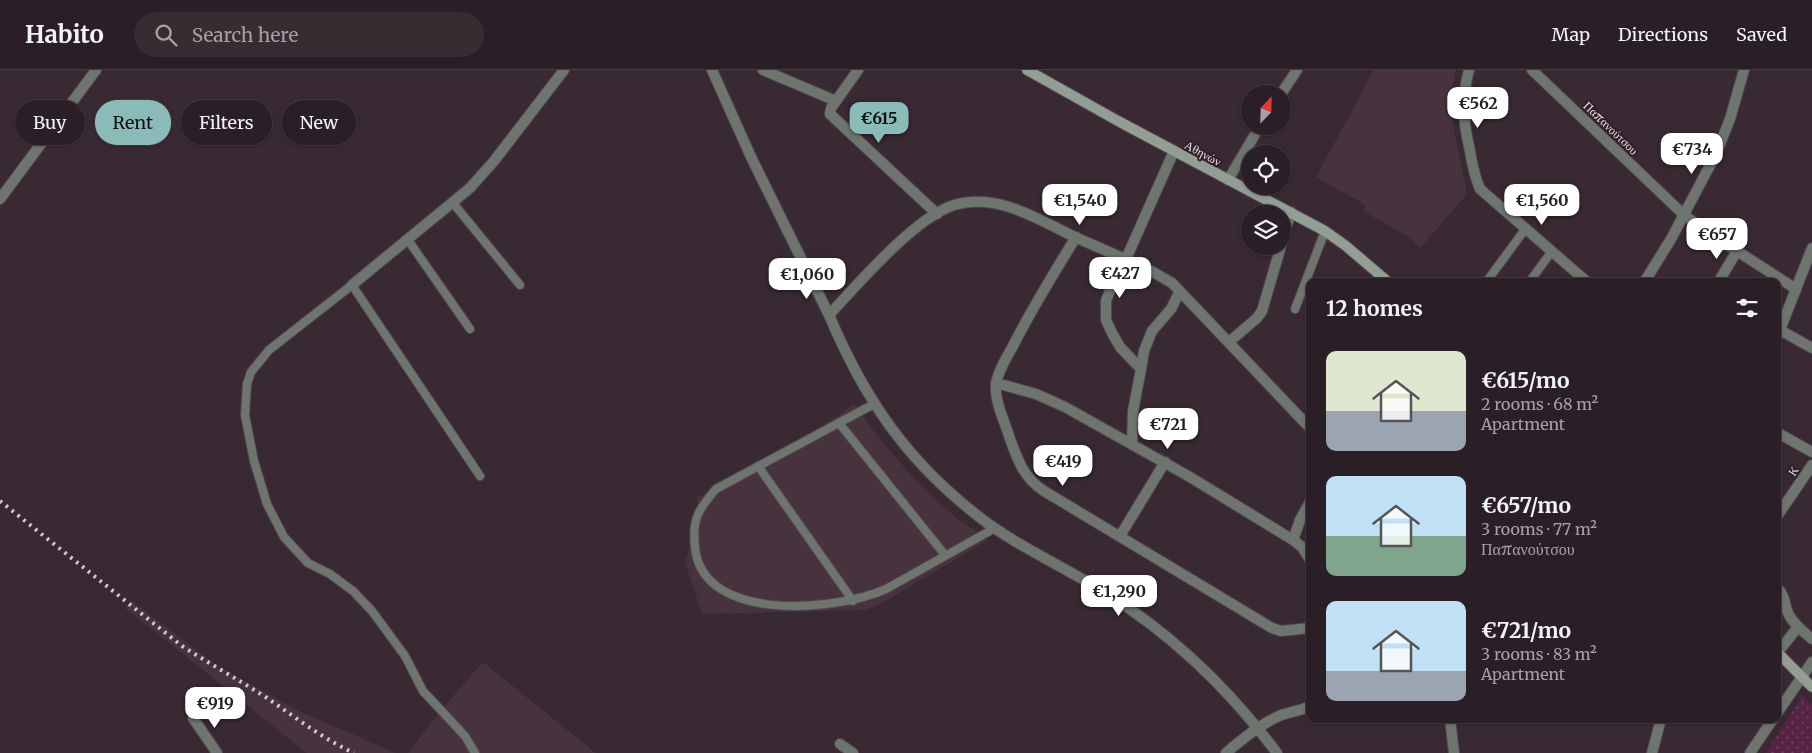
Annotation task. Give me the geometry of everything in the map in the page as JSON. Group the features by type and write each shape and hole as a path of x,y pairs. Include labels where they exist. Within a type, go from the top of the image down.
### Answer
{"main road":[{"name":"Αθηνών","path":"1027,70 1277,205"},
{"name":"Αθηνών","path":"1291,212 1325,231 1352,250 1384,278"},
{"path":"1781,655 1812,687"}],"street":[{"path":"0,199 96,70"},
{"path":"352,285 454,203 485,171 564,70"},
{"path":"712,70 751,157 840,340 874,404 894,434 920,464 959,501 995,528 1106,593 1156,627 1208,672 1277,753"},
{"path":"763,70 836,101"},
{"path":"858,70 830,112 833,119 937,214"},
{"path":"1287,85 1297,70"},
{"path":"1469,70 1463,114 1474,174 1480,189 1583,278"},
{"name":"Παπανούτσου","path":"1532,70 1684,215 1779,278"},
{"path":"1646,278 1667,247 1720,146 1744,70"},
{"path":"1228,180 1255,135"},
{"path":"1141,369 1120,346 1106,320 1108,293 1126,259 1174,151"},
{"path":"829,315 891,251 918,227 937,214 950,207 966,203 983,202 998,204 1023,213 1162,276 1180,291 1306,424"},
{"path":"1076,237 1032,307 1000,370 996,383 998,400 1023,469 1031,482 1275,630 1306,628"},
{"path":"1781,327 1796,289 1808,268 1812,248"},
{"path":"1721,278 1737,251"},
{"path":"1229,342 1257,318 1262,311 1278,255"},
{"name":"Παπανούτσου","path":"1781,279 1796,289"},
{"path":"1132,444 1133,411 1144,351 1152,331 1171,309 1180,291"},
{"path":"1781,333 1812,348"},
{"path":"996,383 1044,397 1165,462 1293,540 1302,547 1306,554"},
{"path":"1781,436 1812,452"},
{"path":"1120,536 1165,462"},
{"name":"Κ","path":"1781,511 1812,466"},
{"path":"1293,540 1306,509"},
{"path":"1781,594 1787,612 1798,627 1812,639"},
{"path":"1781,648 1798,627"},
{"path":"1781,707 1812,662"},
{"path":"1226,753 1257,729 1280,716 1306,707"},
{"path":"193,718 217,753"},
{"path":"1450,723 1454,753"},
{"path":"1652,753 1660,723"},
{"path":"1750,753 1770,723"},
{"path":"840,744 853,753"}],"lane":[{"path":"454,203 520,285"},
{"path":"1489,278 1526,228"},
{"path":"1307,278 1325,231"},
{"path":"408,240 470,329"},
{"path":"1532,278 1552,251"},
{"path":"1295,309 1306,280"},
{"path":"475,753 465,736 422,691 405,656 372,611 353,591 330,574 308,563 284,537 267,504 254,461 245,415 247,384 251,372 269,350 352,285 480,476"},
{"path":"874,404 716,489 700,508 693,532 695,554 704,576 723,592 748,601 771,605 802,605 853,601 886,589 995,528"},
{"path":"839,422 945,555"},
{"path":"758,466 853,601"}],"shaded area":[{"path":"1374,70 1456,70 1450,96 1450,111 1467,194 1420,248 1409,237 1363,211 1366,205 1316,177"},
{"path":"854,404 878,437 918,483 954,516 988,540 875,607 865,610 702,614 685,562 693,540 698,497 772,462"},
{"path":"132,601 216,665 299,711 396,753 307,753 125,608"},
{"path":"483,662 596,753 408,753 442,709"},
{"path":"1802,696 1812,705 1812,753 1766,753"}],"railway":[{"path":"0,501 182,646 267,698 320,734 354,753"}]}
